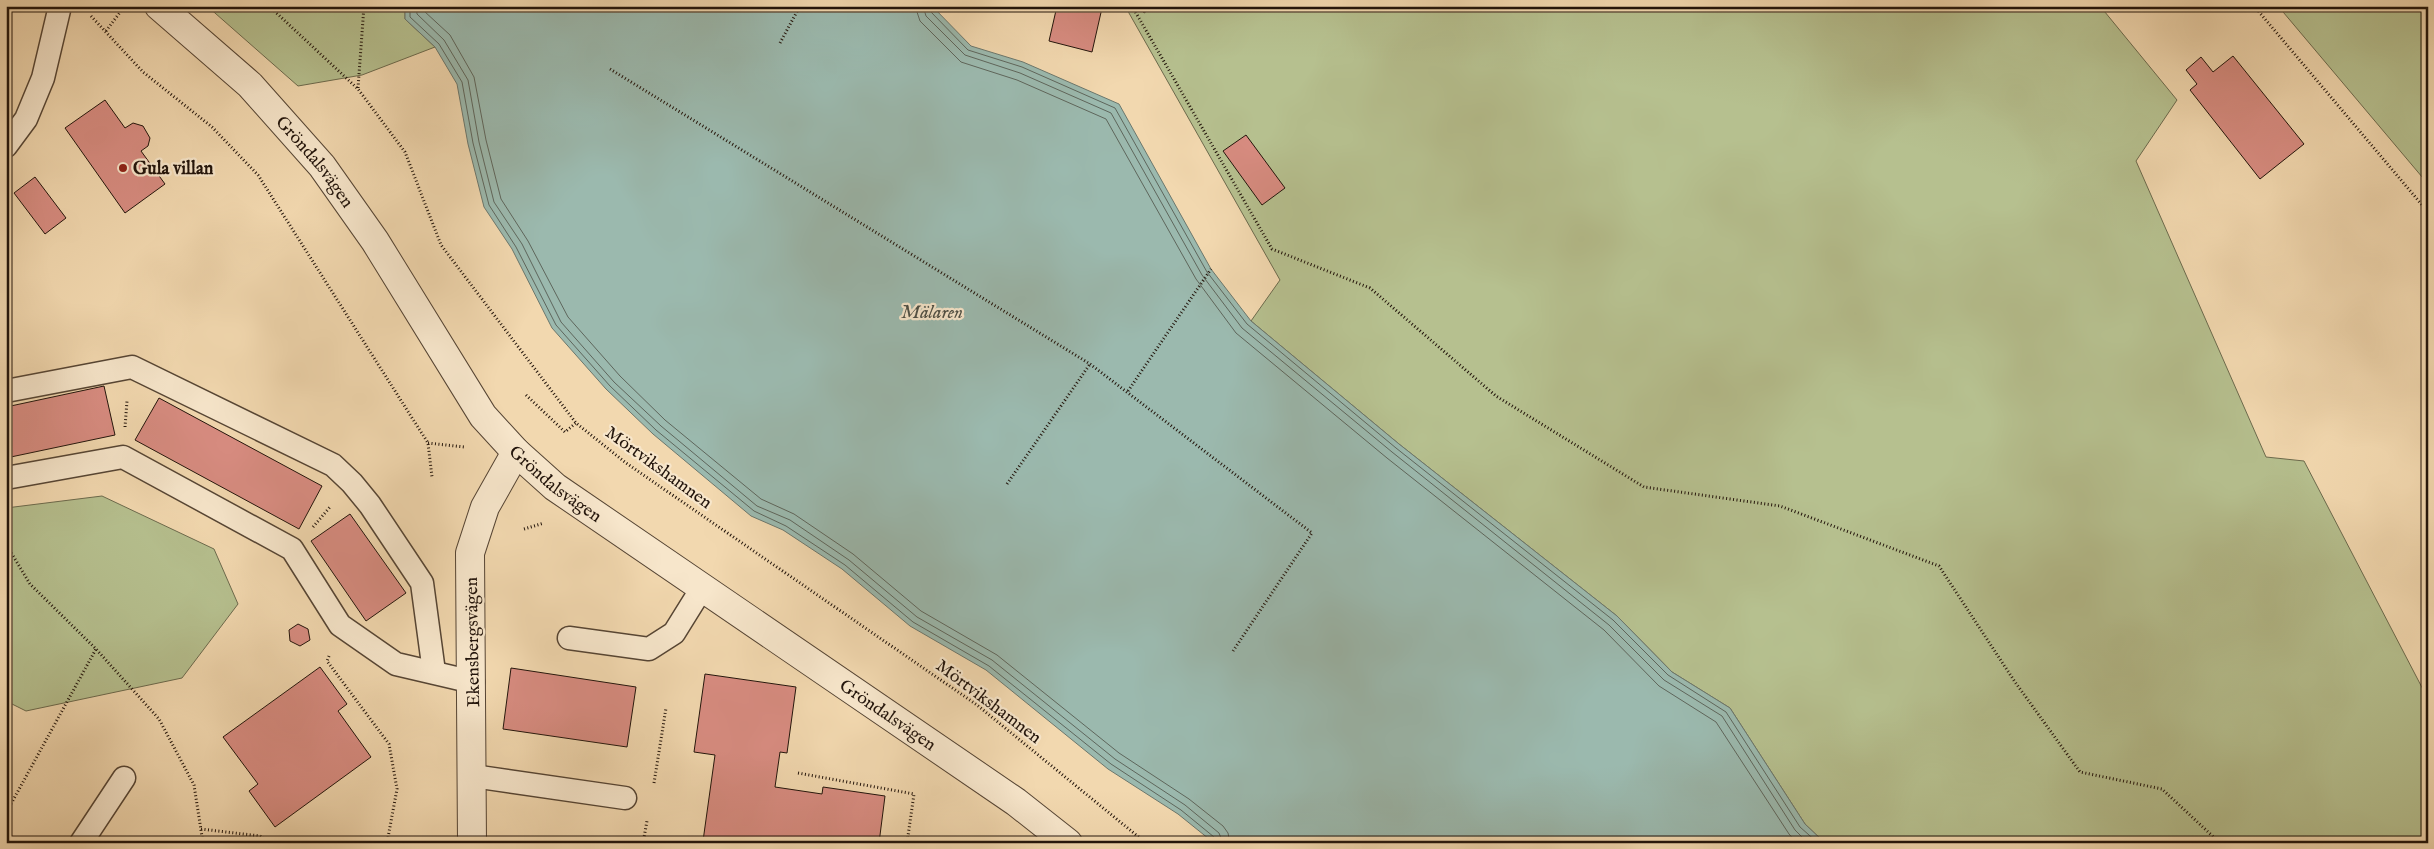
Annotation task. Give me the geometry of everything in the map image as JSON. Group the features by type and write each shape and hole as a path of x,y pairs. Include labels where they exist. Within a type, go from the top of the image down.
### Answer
{"street":[{"name":"Gröndalsvägen","path":"159,6 250,85 322,166 375,241 483,416 516,452 555,487 1016,802 1068,843"},
{"name":"Ekensbergsvägen","path":"472,843 473,682 470,553 486,507 516,452"}],"lane":[{"path":"6,146 26,119 43,78 60,6"},
{"path":"6,391 132,367 334,465 370,505 422,583 434,672"},
{"path":"6,478 123,457 292,550 340,626 396,664 473,682"},
{"path":"569,638 649,649 674,633 702,588"},
{"path":"473,776 625,798"},
{"path":"81,843 124,778"}],"path":[{"name":"Mörtvikshamnen","path":"269,6 358,89 405,152 441,245 576,423 626,463 977,705 1146,843"},
{"path":"358,89 364,6"},
{"path":"780,43 800,6"},
{"path":"1132,6 1272,249 1370,288 1496,396 1644,487 1780,506 1939,566 2015,682 2080,772 2162,789 2220,843"},
{"path":"2254,6 2428,212"},
{"path":"106,31 124,7"},
{"path":"88,12 143,72 212,127 258,175 428,443 432,478"},
{"path":"610,70 1090,364 1128,391 1312,533 1233,651"},
{"path":"1128,391 1211,269"},
{"path":"1007,484 1090,364"},
{"path":"526,395 564,432 576,423"},
{"path":"124,437 128,398"},
{"path":"312,527 332,505"},
{"path":"6,544 30,584 96,649 159,719 194,785 203,843"},
{"path":"340,626 327,661 389,744 397,789 386,843"},
{"path":"6,813 96,649"},
{"path":"652,793 666,708"},
{"path":"798,774 914,794 907,843"},
{"path":"644,843 648,819"},
{"path":"201,829 260,836 271,843"},
{"path":"908,838 952,843"}],"green space":[{"path":"207,6 405,6 405,19 435,47 362,75 298,86"},
{"path":"1125,6 2100,6 2177,100 2136,161 2266,457 2304,461 2428,699 2428,843 1825,843 1805,824 1730,708 1672,672 1617,616 1399,444 1251,321 1280,280"},
{"path":"2278,6 2428,6 2428,184"},
{"path":"102,496 214,549 238,604 182,678 26,711 6,701 6,508"}],"water":[{"name":"Mälaren","path":"405,6 932,6 971,46 1023,62 1119,104 1211,269 1251,321 1399,444 1617,616 1672,672 1730,708 1805,824 1825,843 1214,843 1178,814 1108,769 986,670 910,626 842,569 783,530 751,516 653,434 606,389 552,328 512,249 484,207 468,144 457,84 435,47 405,19"}],"building":[{"path":"1057,6 1102,8 1092,52 1049,41"},
{"path":"1139,6 1154,6 1144,13"},
{"path":"2233,56 2304,144 2260,179 2190,90 2197,84 2186,70 2201,57 2213,72"},
{"name":"Gula villan","path":"105,100 125,128 133,123 143,126 150,138 148,146 141,151 165,184 125,213 65,128"},
{"path":"1246,135 1285,188 1262,205 1223,151"},
{"path":"35,177 66,218 45,234 14,193"},
{"path":"104,386 115,435 6,458 6,407"},
{"path":"159,398 322,486 299,529 135,440"},
{"path":"350,514 406,593 366,621 311,541"},
{"path":"298,624 308,629 310,640 300,646 290,641 289,630"},
{"path":"320,667 347,704 338,711 371,757 275,827 249,791 258,784 223,737"},
{"path":"511,668 636,687 627,747 503,729"},
{"path":"705,674 796,687 787,753 780,752 775,787 822,794 823,787 885,796 879,843 703,841 715,755 694,752"}],"place":[{"name":"Gula villan","path":"123,168"}]}
